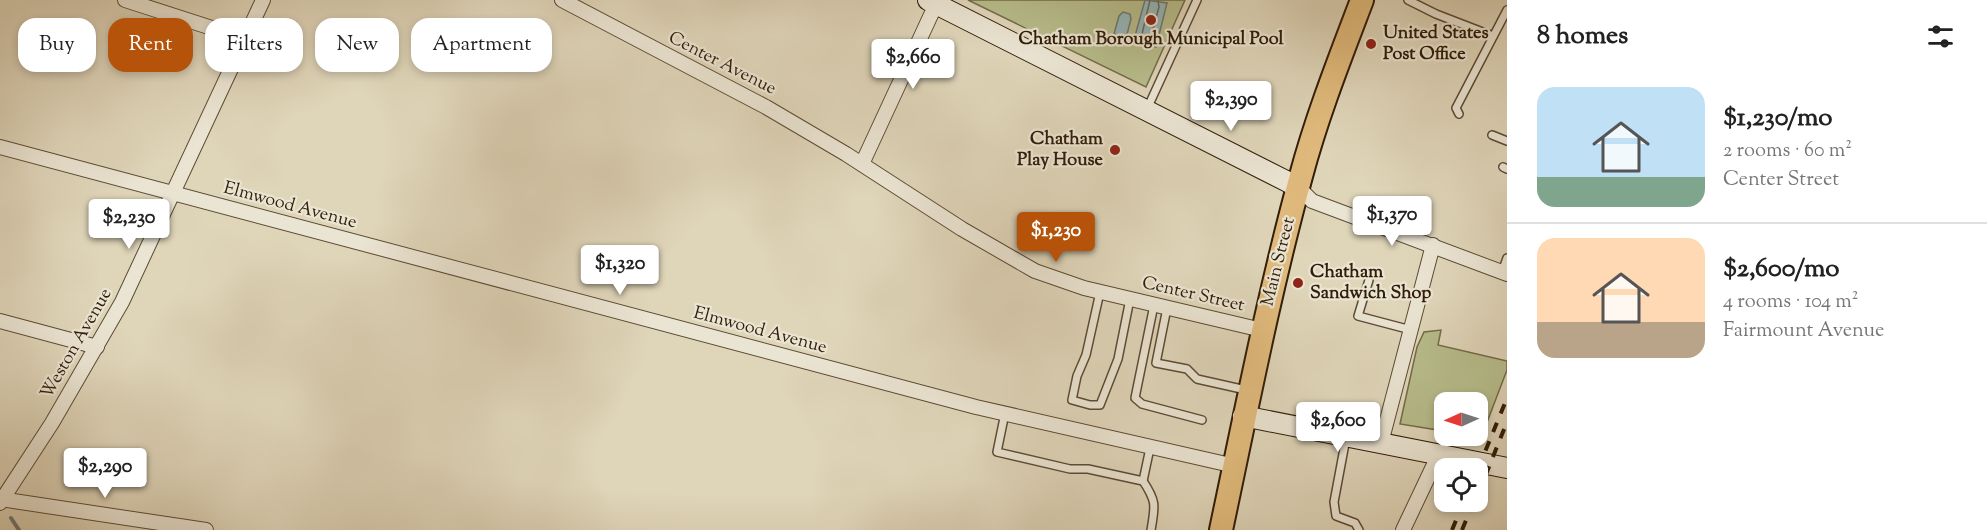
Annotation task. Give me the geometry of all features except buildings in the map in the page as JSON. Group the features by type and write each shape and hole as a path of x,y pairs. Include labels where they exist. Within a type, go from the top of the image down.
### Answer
{"main road":[{"name":"Main Street","path":"1221,530 1262,330 1298,187 1362,0"},
{"path":"932,2 1298,187"},
{"path":"1243,416 1507,468"}],"street":[{"path":"125,0 205,26"},
{"name":"Weston Avenue","path":"255,18 263,0"},
{"name":"Center Avenue","path":"562,0 766,107 862,164"},
{"path":"862,164 932,2"},
{"name":"Weston Avenue","path":"1,500 52,423 122,302 231,72"},
{"name":"Elmwood Avenue","path":"0,147 1005,413 1235,466"},
{"name":"Center Street","path":"862,164 962,229 1035,271 1059,281 1262,330"},
{"path":"1298,187 1312,201 1504,273"},
{"path":"1382,443 1433,245"},
{"path":"0,321 97,347"},
{"path":"1403,530 1439,454"},
{"path":"1,500 199,530"}],"lane":[{"path":"1146,111 1197,0"},
{"path":"1408,0 1436,14 1493,36"},
{"path":"1459,114 1456,108 1507,10"},
{"path":"1492,135 1507,141"},
{"path":"1504,273 1507,258"},
{"path":"1369,280 1358,316 1411,330"},
{"path":"1100,292 1086,355 1077,376 1072,400 1090,405 1100,405 1118,359 1130,299"},
{"path":"1160,306 1156,363 1187,369 1197,380 1249,390"},
{"path":"1160,306 1135,398 1142,404 1202,420"},
{"path":"1005,413 997,452 1070,469 1088,469 1143,480"},
{"path":"1346,436 1334,502 1336,516 1355,523 1359,530"},
{"path":"1150,448 1143,480 1155,504 1151,530"}],"green space":[{"path":"968,0 1185,0 1146,87"},
{"path":"1441,330 1438,345 1507,361 1507,370 1488,420 1488,392 1434,392 1434,429 1400,424 1417,347 1424,332"}],"water":[{"name":"Chatham Borough Municipal Pool","path":"1145,0 1167,3 1156,47 1132,40"},
{"path":"1123,12 1130,14 1131,19 1126,38 1114,34 1119,16"}],"waterway":[{"path":"11,518 19,530"}],"railway":[{"path":"1482,458 1507,398"},
{"path":"1488,469 1507,422"},
{"path":"1452,530 1459,512"},
{"path":"1462,530 1469,512"}],"place":[{"name":"Chatham Borough Municipal Pool","path":"1151,20"},
{"name":"United States Post Office","path":"1371,44"},
{"name":"Chatham Play House","path":"1115,150"},
{"name":"Chatham Sandwich Shop","path":"1298,283"}]}
